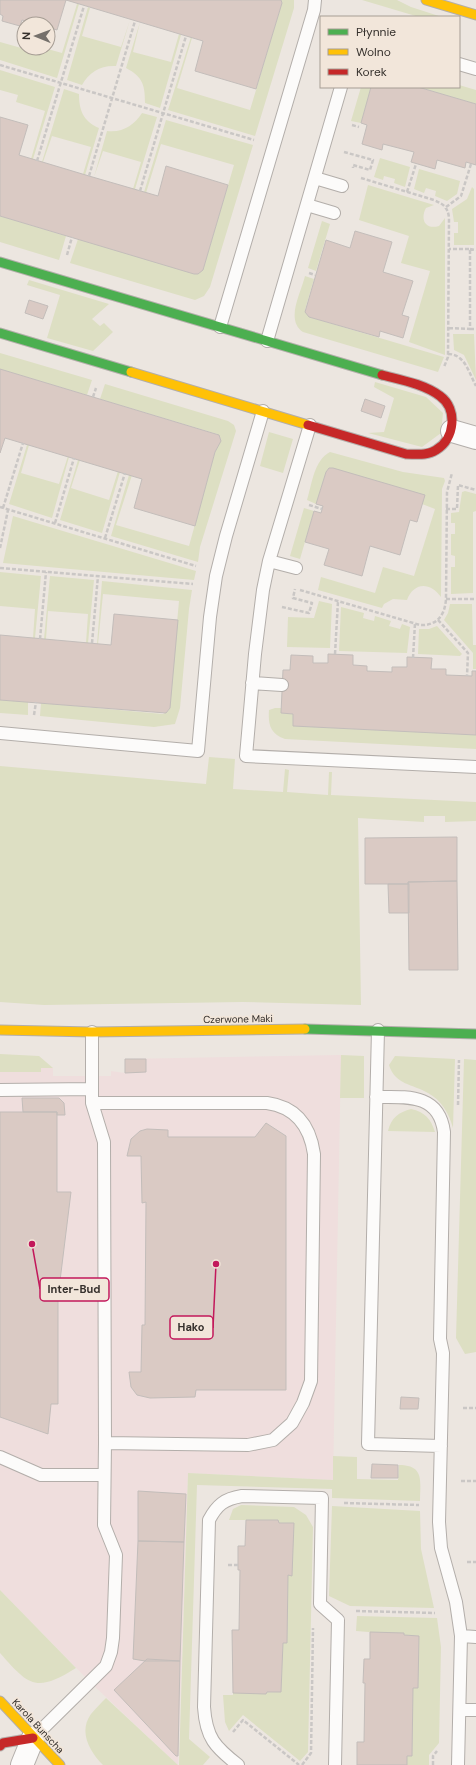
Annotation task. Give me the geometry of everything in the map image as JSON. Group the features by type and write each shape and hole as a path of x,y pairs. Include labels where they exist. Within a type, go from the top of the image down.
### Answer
{"street":[{"path":"426,0 476,15"},
{"path":"0,262 433,390 447,402 452,416 452,431 450,438 439,449 427,455 420,456 406,454 0,333"},
{"path":"452,431 476,438"},
{"name":"Czerwone Maki","path":"0,1030 92,1032 316,1029 476,1034"},
{"name":"Karola Bunscha","path":"0,1701 33,1738 60,1765"},
{"path":"0,1746 3,1743 33,1738"},
{"path":"22,1765 33,1738"}],"lane":[{"path":"220,327 314,10 315,0"},
{"path":"460,64 476,69"},
{"path":"267,341 341,88"},
{"path":"315,178 342,186"},
{"path":"307,205 334,213"},
{"path":"0,733 198,751 211,610 216,576 262,411"},
{"path":"310,425 269,561 261,602 246,756 476,767"},
{"path":"269,561 296,568"},
{"path":"252,683 282,685"},
{"path":"378,1030 368,1444 441,1446"},
{"path":"33,1738 106,1666 111,1652 113,1638 116,1555 104,1525 104,1142 92,1103 92,1032"},
{"path":"0,1090 92,1089"},
{"path":"376,1097 411,1097 424,1101 438,1114 443,1125 440,1339 443,1353 439,1522 441,1548 456,1602 461,1636 458,1765"},
{"path":"92,1103 267,1103 280,1105 291,1111 300,1120 312,1142 314,1154 311,1381 303,1404 292,1423 273,1440 248,1445 105,1443"},
{"path":"0,1457 41,1475 104,1475"},
{"path":"238,1765 221,1752 212,1741 207,1731 204,1719 209,1520 221,1502 230,1498 242,1496 322,1498 320,1604 338,1620 335,1765"},
{"path":"461,1636 476,1637"},
{"path":"460,1710 476,1710"}],"path":[{"path":"37,160 84,6"},
{"path":"89,176 135,21"},
{"path":"140,191 186,36"},
{"path":"0,65 258,142"},
{"path":"339,150 373,160 370,170 356,166"},
{"path":"407,192 416,164"},
{"path":"446,207 461,196 471,164"},
{"path":"357,177 434,200 444,204 449,212 448,354 446,363"},
{"path":"66,259 72,236"},
{"path":"449,249 476,250"},
{"path":"470,250 470,329"},
{"path":"448,328 476,329"},
{"path":"448,354 460,357 476,386"},
{"path":"93,397 96,389"},
{"path":"23,443 1,507 201,567"},
{"path":"54,523 74,458"},
{"path":"105,538 125,473"},
{"path":"293,610 309,612 312,603 292,598 295,589 416,623 429,624 438,620 444,611 446,599 447,488 452,473"},
{"path":"446,509 457,509 458,485 476,490"},
{"path":"302,503 322,509"},
{"path":"0,548 8,510"},
{"path":"0,568 197,584"},
{"path":"40,639 46,572"},
{"path":"92,643 98,576"},
{"path":"446,599 476,599"},
{"path":"335,654 338,601"},
{"path":"438,620 468,653 467,676"},
{"path":"413,658 416,623"},
{"path":"34,720 36,702"},
{"path":"458,1408 476,1408"},
{"path":"457,1481 476,1481"},
{"path":"341,1503 423,1506"},
{"path":"230,1736 243,1720 301,1765 311,1753 314,1611 320,1604"},
{"path":"357,1611 440,1613"},
{"path":"433,1765 433,1756 438,1750"}],"shaded area":[{"path":"341,1055 333,1480 188,1473 178,1765 90,1682 0,1590 0,1060 41,1068 53,1068 53,1076 111,1076 111,1071 125,1073 125,1059"}],"green space":[{"path":"281,0 294,0 294,8 255,136 168,110 191,37 192,38 177,88 250,110 282,3"},
{"path":"362,0 397,0 411,7 439,16 416,16"},
{"path":"77,4 79,4 57,78 0,60 0,42 16,46 16,56 56,56 56,51 62,53"},
{"path":"88,7 90,8 82,36 121,47 130,20 116,66 96,70 88,76 82,85 67,80"},
{"path":"140,22 133,52 171,62 179,34 181,35 160,108 145,103 142,82 132,71 126,68"},
{"path":"0,70 55,87 33,159 31,159 45,111 16,102 18,95 0,90"},
{"path":"460,85 476,90 476,104 421,88 460,88"},
{"path":"361,88 371,88 361,123 351,121"},
{"path":"64,89 79,94 83,114 89,122 99,128 85,175 83,174 91,147 52,136 42,162"},
{"path":"142,113 157,117 135,189 133,189 141,162 103,151 94,177 107,131 118,131 128,127"},
{"path":"166,120 253,145 210,287 204,296 195,300 70,263 78,239 196,274 203,270 234,165 161,144 146,193 144,192"},
{"path":"380,158 410,167 405,187 394,183 395,179 384,176 383,180 374,177"},
{"path":"419,169 460,181 457,194 447,201 435,196 436,191 426,188 424,193 414,189"},
{"path":"368,185 434,205 426,208 424,212 424,220 427,225 434,227 439,226 445,218 445,355 409,342 430,271 401,263 409,236 359,220"},
{"path":"472,187 474,189 474,245 454,245 454,233 458,233 458,222 454,222 452,209 467,199"},
{"path":"0,216 66,236 59,260 0,242"},
{"path":"322,221 330,224 316,271 308,268"},
{"path":"305,276 314,279 305,310 309,317 444,357 438,372 303,332 295,321 295,313"},
{"path":"29,280 109,304 92,319 100,326 104,323 113,332 93,351 47,338 60,295 27,285"},
{"path":"453,334 474,334 476,380 464,355 454,350"},
{"path":"0,353 92,380 87,395 0,369"},
{"path":"375,382 426,397 443,413 441,433 422,447 368,433 384,432 394,398 374,387"},
{"path":"105,384 228,421 234,425 236,431 200,547 198,562 111,536 129,475 132,475 116,525 189,546 215,452 220,442 219,436 217,434 100,399"},
{"path":"269,432 293,439 283,473 260,466"},
{"path":"27,445 29,445 21,473 59,484 68,456 69,457 52,518 9,504"},
{"path":"330,452 403,472 444,478 445,481 442,489 441,597 432,589 422,586 414,590 407,600 393,599 384,604 382,608 318,590 321,577 375,593 383,567 414,576 435,509 329,468 326,472 316,504 307,500 317,466 320,461"},
{"path":"78,460 80,460 71,488 109,500 118,471 120,472 102,533 60,520"},
{"path":"465,491 476,494 476,511 473,512 473,593 451,594 451,567 455,567 455,556 451,555 451,534 455,534 455,523 451,523 451,513 459,512 462,492"},
{"path":"304,508 314,511 300,559 290,556"},
{"path":"13,516 196,571 194,580 3,563"},
{"path":"0,572 41,576 35,638 33,638 35,609 0,606"},
{"path":"50,576 94,580 88,643 86,643 88,614 48,611 46,639 44,639"},
{"path":"102,581 192,590 180,708 175,724 154,727 40,716 41,703 163,714 169,710 179,601 103,594 97,644"},
{"path":"319,601 332,604 330,648 287,647 288,617 314,618"},
{"path":"450,604 472,604 473,645 476,645 476,669 473,669 473,653 444,620 448,613"},
{"path":"341,607 364,613 363,618 374,621 375,616 391,621 389,626 400,629 402,624 410,627 407,653 339,651"},
{"path":"437,626 462,654 460,656 418,654 419,629 429,629"},
{"path":"0,700 28,702 28,715 0,713"},
{"path":"281,708 281,713 293,714 293,726 476,735 476,749 285,739 276,734 271,728 269,710"},
{"path":"209,757 235,759 233,789 283,792 285,769 289,770 287,792 328,795 329,772 332,772 331,795 476,802 476,821 445,822 445,816 424,816 424,822 358,818 361,1005 243,1002 44,1005 0,1002 0,766 206,784"},
{"path":"0,1054 39,1056 53,1068 41,1068 41,1072 0,1072"},
{"path":"341,1055 364,1056 364,1098 340,1098"},
{"path":"395,1056 455,1059 453,1128 447,1112 437,1099 396,1077 389,1065"},
{"path":"464,1059 476,1060 476,1352 465,1354 456,1338"},
{"path":"411,1109 424,1114 432,1123 435,1132 388,1131 391,1122 396,1116"},
{"path":"333,1456 357,1457 357,1479 398,1480 399,1465 413,1468 417,1471 419,1476 420,1501 332,1498 332,1489 197,1485 189,1739 210,1757 203,1765 179,1765 188,1473 333,1480"},
{"path":"241,1505 294,1507 306,1515 313,1527 308,1752 300,1761 243,1715 229,1731 225,1722 223,1695 233,1695 233,1693 281,1692 283,1643 287,1643 288,1575 292,1575 293,1523 279,1523 278,1520 229,1520 233,1509"},
{"path":"332,1506 420,1511 421,1549 434,1608 350,1606 329,1596"},
{"path":"0,1590 76,1668 51,1681 42,1683 26,1679 18,1673 0,1653"},
{"path":"357,1616 437,1618 441,1647 439,1743 429,1755 429,1765 407,1765 407,1756 412,1756 413,1688 418,1688 419,1636 356,1631"},
{"path":"106,1698 178,1765 103,1765 90,1748 87,1741 86,1728 87,1721 91,1714"}],"building":[{"path":"0,0 66,0 57,30 56,16 16,16 16,25 2,21 3,16 0,14"},
{"path":"66,0 281,0 282,3 256,89 195,71 203,41"},
{"path":"371,88 421,88 476,104 476,165 466,162 465,168 437,160 435,169 411,162 414,152 383,144 382,150 362,144 367,125 361,123"},
{"path":"0,117 28,125 19,155 89,176 158,196 166,166 228,185 203,270 198,274 194,274 0,216"},
{"path":"355,231 392,242 383,272 413,281 402,315 409,317 403,338 380,331 379,337 309,317 305,312 326,240 350,248"},
{"path":"29,300 48,306 43,319 25,313"},
{"path":"0,369 219,435 221,441 215,452 195,526 134,508 142,479 5,438 0,453"},
{"path":"365,399 385,406 381,418 361,411"},
{"path":"329,468 425,495 417,522 410,520 400,555 370,546 362,576 324,565 329,549 305,542 314,511 321,513 323,506 316,504 326,472"},
{"path":"114,614 178,620 170,708 166,713 0,700 0,635 111,645"},
{"path":"328,654 353,655 353,665 367,666 367,671 392,672 392,667 407,667 407,657 432,658 431,669 446,669 446,675 472,676 472,671 476,671 476,735 293,726 293,714 281,713 283,670 290,670 291,655 313,656 313,663 328,663"},
{"path":"457,837 457,881 408,882 409,884 365,884 365,838"},
{"path":"457,881 458,970 409,970 408,882"},
{"path":"388,884 409,884 409,913 389,913"},
{"path":"125,1059 146,1059 146,1072 125,1073"},
{"path":"22,1098 59,1098 64,1103 65,1115 57,1115 57,1112 23,1112"},
{"path":"0,1112 57,1112 57,1192 71,1192 58,1297 58,1404 51,1404 48,1434 0,1417"},
{"path":"266,1123 286,1136 286,1390 196,1390 195,1397 150,1398 137,1395 131,1387 129,1372 141,1372 142,1325 145,1325 146,1202 142,1203 141,1156 127,1156 131,1139 140,1131 147,1129 168,1130 168,1137 255,1137"},
{"path":"401,1397 419,1398 418,1409 400,1409"},
{"path":"372,1464 398,1465 398,1478 371,1478"},
{"path":"138,1491 186,1494 184,1542 138,1541"},
{"path":"246,1520 278,1520 279,1523 294,1523 292,1576 288,1575 287,1643 283,1643 281,1692 267,1692 266,1694 233,1693 232,1630 239,1630 240,1570 238,1570 238,1546 245,1546"},
{"path":"138,1541 184,1542 180,1661 145,1661 133,1659"},
{"path":"370,1632 404,1633 404,1635 419,1636 418,1688 413,1688 412,1756 407,1756 407,1765 357,1765 357,1742 364,1742 364,1659 370,1659"},
{"path":"147,1659 180,1661 178,1756 176,1756 114,1690"}],"traffic: fast":[{"path":"0,262 382,375"},
{"path":"0,333 131,372"},
{"path":"305,1029 476,1034"}],"traffic: slow":[{"path":"426,0 476,15"},
{"path":"131,372 308,425"},
{"path":"0,1030 92,1032 305,1029"},
{"path":"0,1701 60,1765"}],"traffic: jam":[{"path":"308,425 406,454 429,453 436,450 447,439 452,424 450,408 446,402 440,396 427,388 382,375"},
{"path":"0,1746 3,1743 33,1738"}],"place":[{"name":"Inter-Bud","path":"32,1244"},
{"name":"Hako","path":"216,1264"}]}
